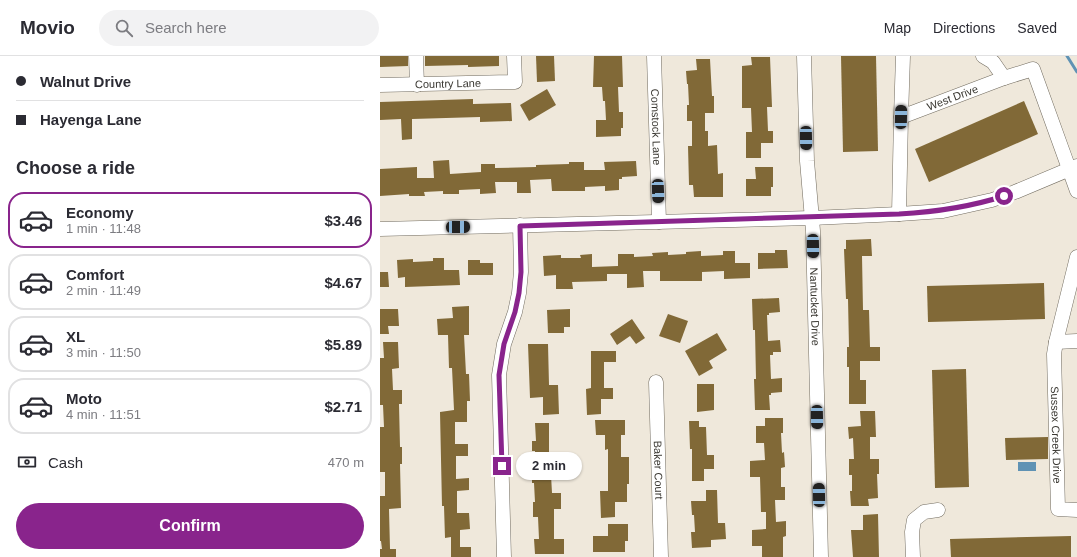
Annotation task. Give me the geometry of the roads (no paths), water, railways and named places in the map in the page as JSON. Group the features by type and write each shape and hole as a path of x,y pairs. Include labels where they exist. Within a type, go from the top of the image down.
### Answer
{"street":[{"path":"416,56 417,84"},
{"name":"Country Lane","path":"380,85 515,82 514,56"},
{"name":"Comstock Lane","path":"654,56 659,222"},
{"name":"Nantucket Drive","path":"804,56 807,161 812,218 821,557"},
{"path":"899,214 903,56"},
{"path":"984,56 993,62 1004,78 1032,69 1073,168 1077,191"},
{"name":"West Drive","path":"901,117 1004,78"},
{"path":"380,229 812,218 943,211 992,200 1022,190 1073,168"},
{"path":"504,557 499,375 504,344 515,312 519,293 521,272 520,226"},
{"name":"Sussex Creek Drive","path":"1077,257 1054,354 1058,509 1077,510"},
{"path":"1056,342 1077,342"},
{"name":"Baker Court","path":"656,382 662,557"},
{"path":"913,557 912,532 914,520 924,512 938,510"}],"water":[{"path":"1018,462 1036,462 1036,471 1018,471"}],"waterway":[{"path":"1067,56 1077,72"}]}
